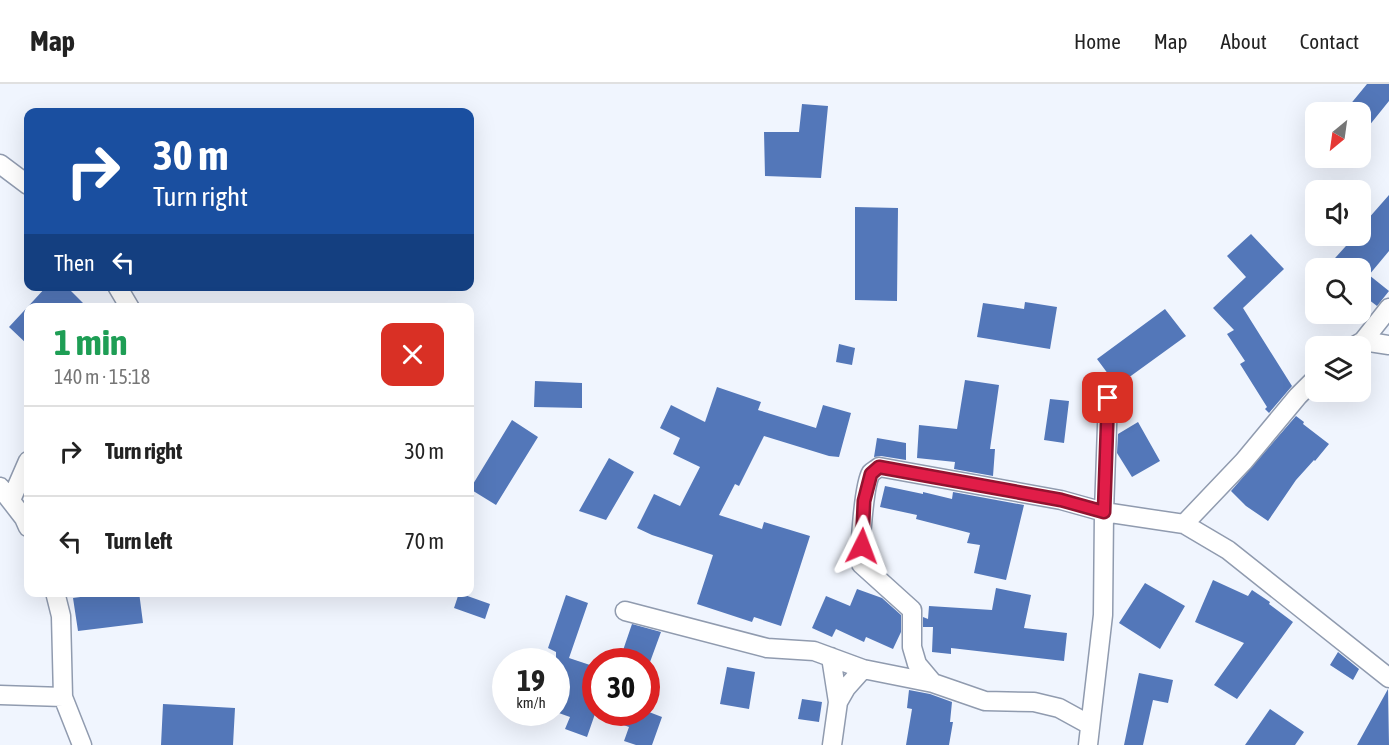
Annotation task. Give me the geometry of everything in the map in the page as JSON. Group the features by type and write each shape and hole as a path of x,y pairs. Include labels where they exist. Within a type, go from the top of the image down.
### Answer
{"street":[{"path":"0,164 24,182"},
{"path":"1365,336 1389,308"},
{"path":"1371,344 1389,345"},
{"path":"1184,524 1244,461 1305,389"},
{"path":"1088,745 1103,615 1108,398"},
{"path":"24,467 6,493 24,518"},
{"path":"933,682 917,664 912,647 912,610 861,564 859,554 862,546 864,501 871,474 879,467 1061,500 1104,512 1184,524 1228,550 1389,678"},
{"path":"56,597 61,616 63,697 82,745"},
{"path":"625,611 767,648 814,651 863,669 933,682 985,700 1034,702 1059,708 1090,725"},
{"path":"831,657 838,702 832,745"},
{"path":"838,702 846,688 863,669"},
{"path":"0,695 63,697"}],"building":[{"path":"1367,84 1389,84 1389,101 1371,123 1371,102 1352,102"},
{"path":"802,104 828,106 821,178 765,176 764,132 799,132"},
{"path":"1389,195 1389,251 1371,273 1371,258 1335,258 1346,246 1371,246 1371,215"},
{"path":"855,207 898,208 897,301 855,300"},
{"path":"1251,234 1284,269 1243,308 1292,386 1269,413 1240,364 1245,361 1227,334 1234,330 1213,308 1246,277 1227,256"},
{"path":"1371,277 1389,291 1377,306 1371,301"},
{"path":"42,291 71,291 83,303 31,303"},
{"path":"1025,302 1057,307 1050,349 977,337 983,303 1024,309"},
{"path":"1165,309 1186,336 1117,386 1097,359"},
{"path":"24,311 24,341 9,327"},
{"path":"839,344 855,348 852,365 836,362"},
{"path":"965,380 999,385 990,449 995,449 993,476 954,469 955,462 917,458 919,425 957,429"},
{"path":"535,381 582,383 582,408 534,407"},
{"path":"717,387 761,402 758,410 816,428 823,405 851,413 839,457 764,436 739,486 735,484 719,515 762,529 764,522 810,536 781,626 754,617 752,622 697,604 713,555 637,528 654,494 680,506 700,467 673,454 680,438 660,428 671,405 705,422"},
{"path":"1050,399 1069,401 1064,443 1044,440"},
{"path":"1296,416 1329,444 1296,480 1268,521 1246,506 1231,491"},
{"path":"512,420 538,437 496,505 474,491 474,482"},
{"path":"1138,422 1160,461 1132,477 1117,453 1118,434"},
{"path":"877,438 906,443 906,460 874,457"},
{"path":"609,458 634,472 606,520 579,511"},
{"path":"885,486 952,499 953,492 1024,505 1006,580 974,573 980,545 967,543 970,533 916,519 917,515 880,507"},
{"path":"1213,580 1248,596 1252,590 1293,622 1237,699 1214,685 1244,643 1195,622"},
{"path":"1145,583 1185,606 1160,649 1119,623"},
{"path":"996,588 1031,595 1024,628 1067,633 1064,661 951,648 951,654 932,652 933,627 923,627 923,617 928,619 929,606 992,610"},
{"path":"857,589 882,598 901,615 901,632 893,649 866,637 864,642 836,629 832,637 812,628 826,596 850,606"},
{"path":"566,595 588,603 570,655 570,648 548,648"},
{"path":"140,597 143,623 78,631 73,598"},
{"path":"458,597 470,597 490,604 485,619 454,608"},
{"path":"632,624 661,632 655,648 624,648"},
{"path":"1338,652 1359,669 1353,680 1330,665"},
{"path":"570,658 582,662 582,726 591,726 587,737 565,729 566,726 570,726"},
{"path":"727,667 755,672 749,709 720,704"},
{"path":"1139,673 1173,680 1168,703 1153,700 1143,745 1124,745"},
{"path":"1388,689 1389,745 1357,745"},
{"path":"909,690 952,702 950,722 953,722 949,745 906,745 912,709 907,708"},
{"path":"802,699 822,702 819,722 798,719"},
{"path":"163,704 235,708 233,745 161,745"},
{"path":"1270,709 1304,732 1295,745 1245,745"},
{"path":"626,726 659,726 652,745 636,745 624,741 629,727"}],"route":[{"path":"862,546 864,501 871,474 879,467 1061,500 1104,512 1108,398"}]}
